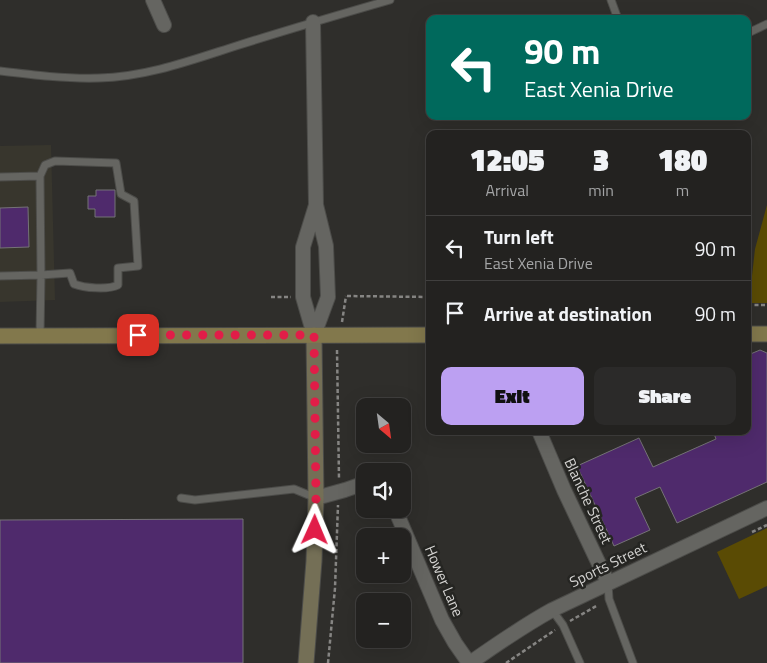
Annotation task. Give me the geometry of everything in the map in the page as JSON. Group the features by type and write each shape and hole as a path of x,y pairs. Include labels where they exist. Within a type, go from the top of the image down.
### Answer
{"main road":[{"path":"751,334 767,334"},
{"path":"306,663 314,561 316,498 314,335"},
{"path":"0,336 426,335"}],"street":[{"path":"153,0 164,25"},
{"path":"313,22 316,205 326,246 328,296 314,335"},
{"path":"314,335 303,297 303,247 316,205"},
{"name":"Blanche Street","path":"541,435 564,490 608,583"},
{"path":"316,498 356,486"},
{"name":"Sports Street","path":"470,663 498,642 552,610 767,508"},
{"name":"Hower Lane","path":"400,518 442,620 455,643 470,663"}],"lane":[{"path":"0,71 51,77 100,78 140,74 390,0"},
{"path":"611,0 617,15"},
{"path":"751,32 767,24"},
{"path":"0,276 41,275 70,273 74,284 81,287 113,288 118,285 118,268 138,266 134,201 121,194 116,162 55,161 45,165 40,176 41,275 40,335"},
{"path":"0,177 40,176"},
{"path":"180,498 195,500 294,489 316,498"},
{"path":"608,583 609,599 633,663"},
{"path":"552,610 563,625 580,663"}],"path":[{"path":"346,296 426,297"},
{"path":"751,305 767,305"},
{"path":"328,663 335,588 339,492 336,353"},
{"path":"750,533 767,525"},
{"path":"506,663 563,625 609,599"}],"shaded area":[{"path":"51,145 55,300 0,302 0,146"},
{"path":"767,205 767,303 751,303 755,249"},
{"path":"767,528 767,586 739,599 717,552"}],"building":[{"path":"96,190 115,190 115,217 95,217 95,209 88,209 88,196 96,196"},
{"path":"28,207 29,247 0,248 0,208"},
{"path":"760,350 767,353 767,482 677,523 660,487 635,498 650,530 614,546 577,466 639,438 653,467 716,439 714,435 751,435 751,354"},
{"path":"243,519 243,663 0,663 0,520"}],"route":[{"path":"138,335 314,335 315,530"}]}
